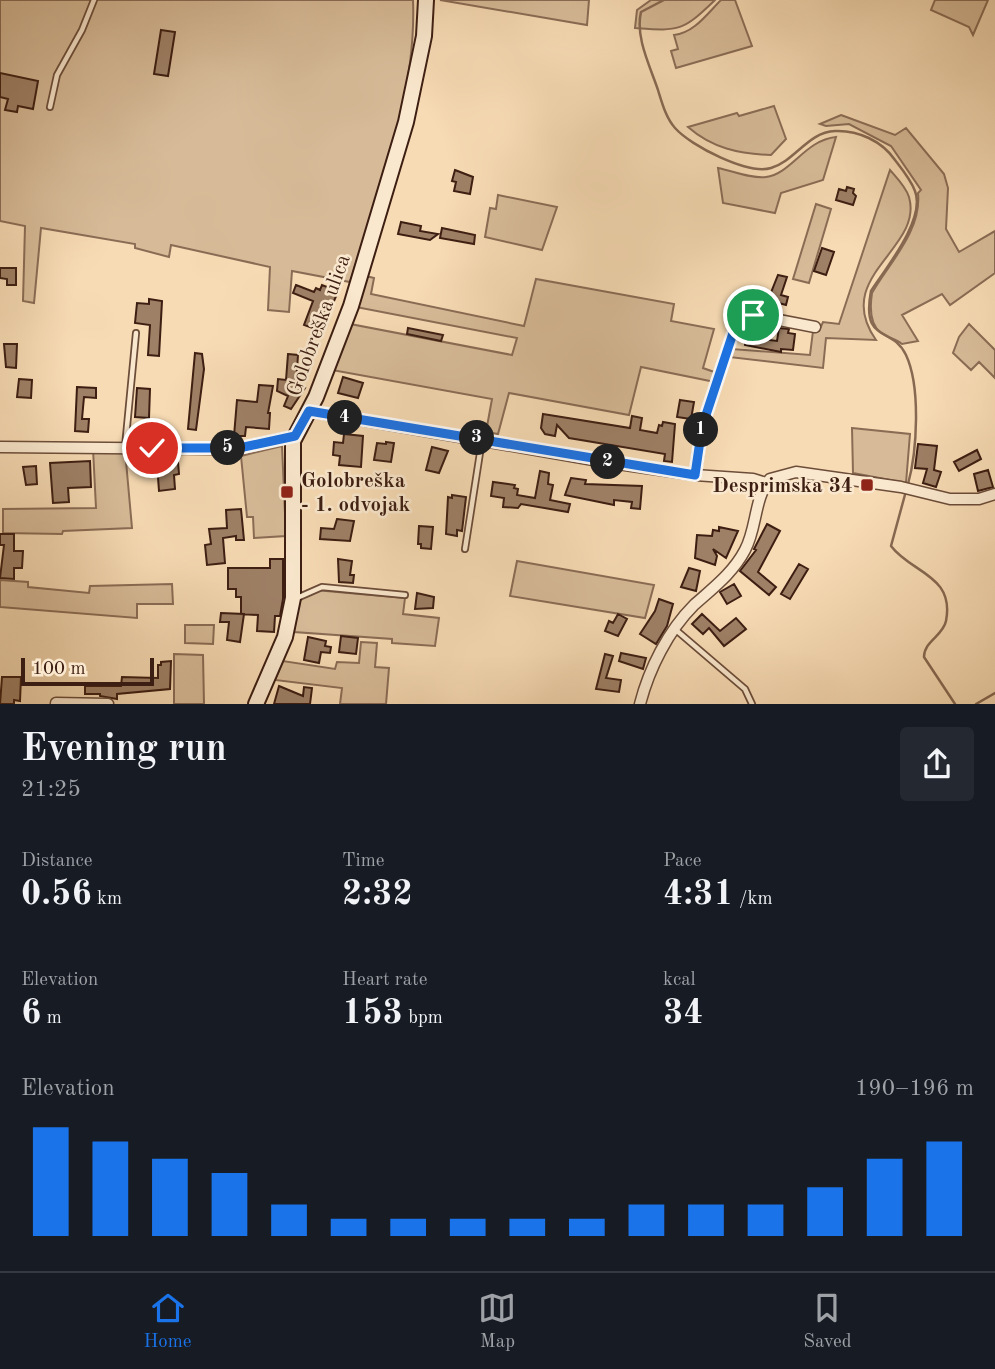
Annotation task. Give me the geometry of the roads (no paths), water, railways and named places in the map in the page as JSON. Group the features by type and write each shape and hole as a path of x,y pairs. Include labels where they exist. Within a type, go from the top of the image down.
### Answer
{"street":[{"name":"Golobreška ulica","path":"256,704 285,636 293,598 292,454 295,436 309,411 351,306 406,122 424,36 426,0"},
{"path":"695,475 702,427 738,318 746,314 816,327"},
{"path":"309,411 611,463 695,475 753,479 766,483"},
{"path":"0,447 239,448 295,436"},
{"path":"640,704 649,674 675,629 693,606 723,580 739,560 750,540 766,483 775,476 796,472 901,486 950,499 979,499 995,494"},
{"path":"56,703 108,704"}],"lane":[{"path":"50,107 57,75 82,30 94,0"},
{"path":"125,447 136,333"},
{"path":"466,548 482,439"},
{"path":"293,598 322,587 405,595"},
{"path":"675,629 745,689 752,704"}],"waterway":[{"path":"664,0 641,12 640,31 644,51 665,110 672,124 683,135 720,157 761,169 780,164 817,136 835,131 852,132 883,147 909,179 917,202 915,215 903,243 871,291 869,308 874,327 900,346 911,368 916,420 914,455 908,484"},
{"path":"906,491 891,546 938,584 944,594 947,606 946,621 927,647 924,657 955,704"},
{"path":"976,704 995,693"}],"place":[{"name":"Desprimska 34","path":"867,485"},
{"name":"Golobreška - 1. odvojak","path":"287,492"}]}
